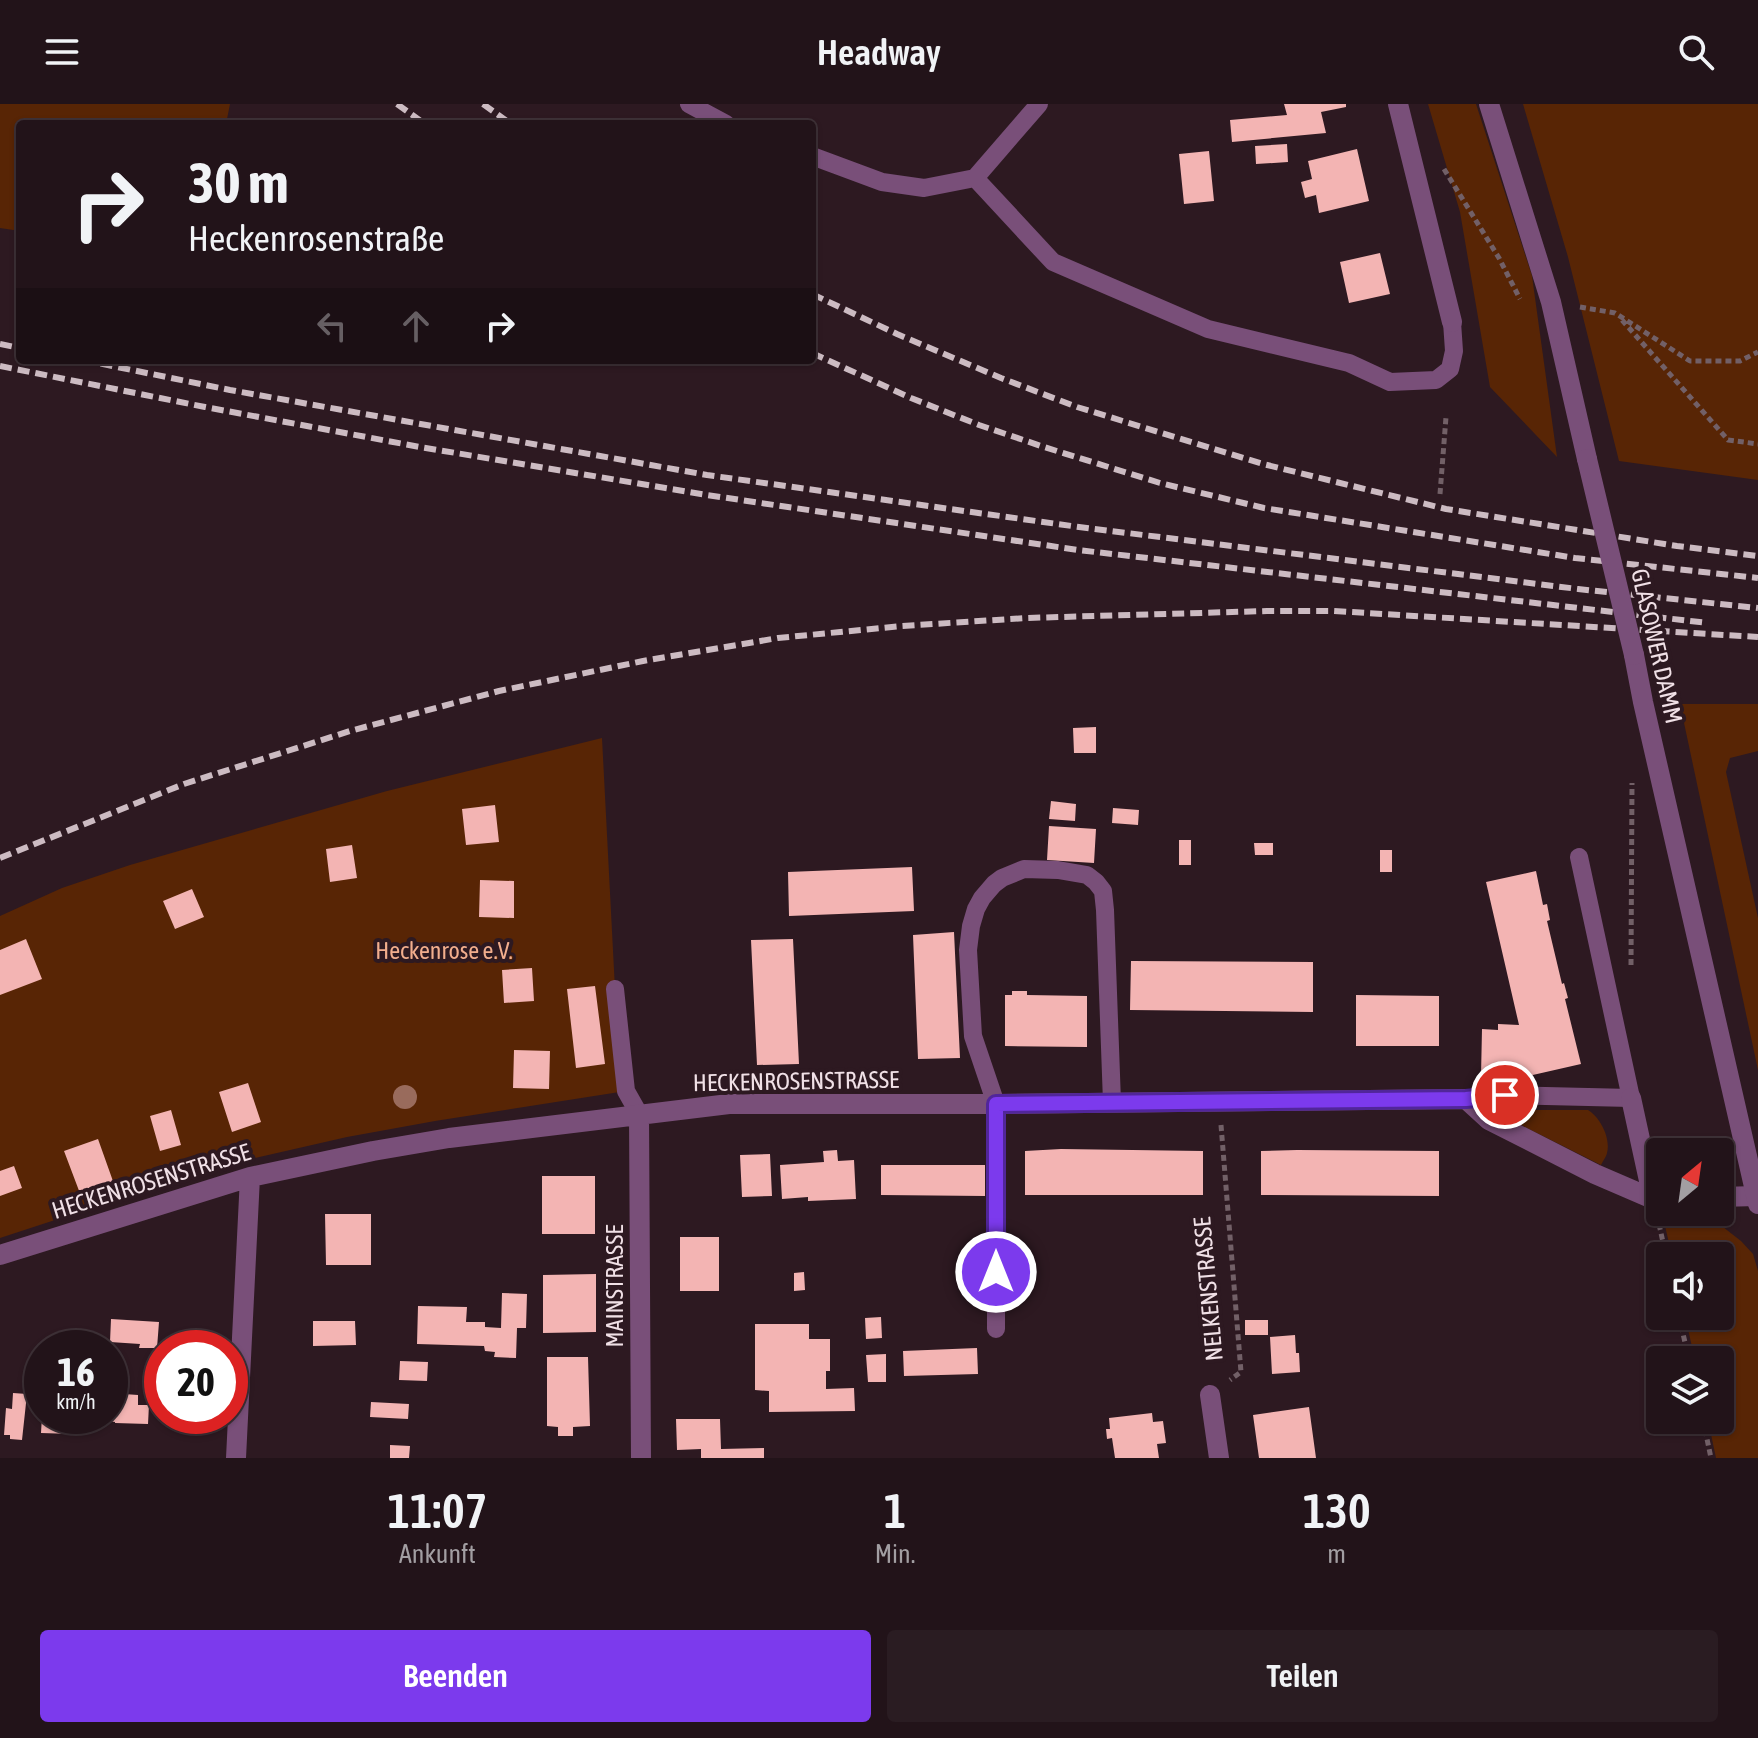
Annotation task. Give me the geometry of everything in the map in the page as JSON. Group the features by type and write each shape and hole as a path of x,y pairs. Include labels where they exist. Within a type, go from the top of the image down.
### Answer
{"street":[{"path":"1398,104 1452,322"},
{"name":"GLASOWER DAMM","path":"1489,104 1551,302 1757,1200"},
{"path":"1631,1098 1646,1156"},
{"path":"1466,1099 1489,1120 1595,1174 1646,1195"},
{"name":"HECKENROSENSTRASSE","path":"0,1255 250,1177 373,1151 449,1138 729,1104 1466,1099"},
{"name":"MAINSTRASSE","path":"639,1114 641,1458"},
{"path":"236,1458 250,1177"},
{"path":"1734,1198 1757,1200"},
{"name":"NELKENSTRASSE","path":"1210,1395 1219,1458"}],"lane":[{"path":"689,104 719,120"},
{"path":"816,157 882,182 924,188 975,178 1039,104"},
{"path":"975,178 1053,262 1208,329 1349,363 1390,382 1436,380 1450,369 1454,351 1452,322"},
{"path":"1579,857 1631,1098"},
{"path":"996,1329 996,1104 973,1036 968,950 971,926 982,898 994,884 1013,873 1034,868 1087,875 1103,891 1112,1102"},
{"path":"615,989 626,1091 639,1114"},
{"name":"HECKENROSENSTRASSE","path":"1466,1099 1505,1095 1631,1098"}],"path":[{"path":"1443,168 1499,258 1520,300"},
{"path":"1551,302 1615,313 1690,361 1740,361 1758,352"},
{"path":"1615,313 1728,440 1758,444"},
{"path":"1440,494 1446,417"},
{"path":"1631,971 1632,780"},
{"name":"NELKENSTRASSE","path":"1210,1395 1241,1372 1219,1101"},
{"path":"1706,1434 1711,1458"}],"green space":[{"path":"0,104 230,104 227,120 16,120 16,230 0,228"},
{"path":"1428,104 1476,104 1532,276 1557,457 1490,387 1460,212"},
{"path":"1523,104 1758,104 1758,480 1619,461 1568,257"},
{"path":"1680,704 1758,704 1758,751 1730,758 1726,772 1758,918 1758,1070"},
{"name":"Heckenrose e.V.","path":"602,738 615,989 626,1091 347,1137 220,1166 0,1238 0,916 62,888 130,865 387,791"},
{"path":"1499,1110 1588,1110 1604,1128 1608,1147 1606,1155 1601,1165 1505,1117"},
{"path":"1665,1226 1720,1226 1753,1254 1758,1271 1758,1458 1716,1458 1711,1434 1734,1434 1734,1346 1692,1346 1688,1330 1734,1330 1734,1242 1669,1242"}],"building":[{"path":"1284,104 1346,104 1346,107 1321,112 1326,133 1232,142 1230,120 1287,115"},
{"path":"1287,144 1288,162 1256,164 1255,146"},
{"path":"1357,149 1369,201 1319,213 1316,195 1305,198 1301,182 1312,179 1308,161"},
{"path":"1209,151 1214,201 1184,204 1179,154"},
{"path":"1380,253 1390,294 1349,303 1340,262"},
{"path":"1096,727 1096,753 1074,753 1073,728"},
{"path":"1051,801 1076,804 1075,821 1049,819"},
{"path":"495,805 499,842 466,845 462,809"},
{"path":"1113,808 1139,810 1138,825 1112,823"},
{"path":"1049,826 1096,829 1094,863 1047,860"},
{"path":"1179,840 1191,840 1191,865 1179,865"},
{"path":"1254,843 1273,843 1273,855 1255,855"},
{"path":"352,845 357,878 330,882 326,849"},
{"path":"1380,850 1392,850 1392,872 1380,872"},
{"path":"912,867 914,911 789,916 788,872"},
{"path":"1536,871 1543,905 1547,904 1550,920 1547,921 1568,998 1565,999 1581,1064 1524,1077 1481,1076 1482,1029 1498,1030 1498,1024 1519,1025 1486,882"},
{"path":"480,880 514,881 514,918 479,917"},
{"path":"192,889 204,917 175,929 163,901"},
{"path":"954,932 960,1058 918,1059 913,935"},
{"path":"26,939 42,979 0,995 0,950"},
{"path":"793,939 799,1064 757,1065 751,940"},
{"path":"1131,961 1313,962 1313,1012 1130,1010"},
{"path":"532,968 534,1001 504,1003 502,970"},
{"path":"595,986 605,1064 576,1068 567,989"},
{"path":"1012,991 1027,991 1027,995 1087,996 1087,1047 1005,1046 1005,995 1012,995"},
{"path":"1356,995 1439,996 1439,1046 1356,1046"},
{"path":"514,1050 550,1051 549,1089 513,1088"},
{"path":"248,1083 261,1122 232,1132 219,1092"},
{"path":"171,1110 181,1145 160,1151 150,1116"},
{"path":"98,1139 114,1184 81,1196 64,1151"},
{"path":"837,1150 838,1161 854,1160 856,1199 782,1199 780,1165 824,1162 823,1151"},
{"path":"1025,1151 1203,1151 1203,1195 1025,1195"},
{"path":"1261,1151 1439,1151 1439,1196 1261,1195"},
{"path":"770,1154 772,1196 742,1197 740,1155"},
{"path":"881,1165 985,1165 985,1196 881,1195"},
{"path":"14,1166 22,1188 0,1196 0,1171"},
{"path":"542,1176 595,1176 595,1234 542,1234"},
{"path":"325,1214 371,1214 371,1265 326,1265"},
{"path":"680,1237 719,1237 719,1291 680,1291"},
{"path":"804,1272 805,1290 794,1291 794,1273"},
{"path":"596,1274 596,1332 543,1333 543,1275"},
{"path":"502,1293 527,1294 526,1328 517,1328 516,1358 494,1357 495,1352 485,1351 484,1346 417,1344 418,1306 467,1307 466,1322 485,1322 485,1327 501,1328"},
{"path":"881,1317 882,1338 866,1339 865,1318"},
{"path":"111,1319 159,1322 158,1330 144,1330 144,1348 139,1348 140,1344 128,1343 128,1330 111,1330"},
{"path":"1245,1320 1268,1320 1268,1335 1245,1335"},
{"path":"313,1321 355,1321 356,1345 313,1346"},
{"path":"755,1324 809,1324 809,1339 830,1339 830,1371 826,1371 826,1389 854,1388 855,1411 769,1412 769,1391 755,1390"},
{"path":"1295,1335 1300,1372 1272,1374 1270,1337"},
{"path":"977,1348 978,1374 904,1376 903,1351"},
{"path":"886,1354 886,1382 868,1382 866,1355"},
{"path":"547,1357 588,1357 590,1426 573,1427 573,1436 558,1436 558,1427 547,1426"},
{"path":"400,1361 428,1362 427,1381 399,1380"},
{"path":"13,1393 24,1394 22,1440 4,1435 6,1408 12,1409"},
{"path":"128,1394 138,1395 138,1405 144,1405 144,1424 128,1423"},
{"path":"371,1402 409,1404 408,1419 370,1417"},
{"path":"1309,1407 1316,1458 1259,1458 1253,1415"},
{"path":"1152,1413 1153,1422 1163,1421 1166,1443 1157,1444 1159,1458 1115,1458 1112,1438 1107,1439 1109,1418"},
{"path":"676,1419 720,1419 721,1449 764,1448 764,1458 701,1458 701,1449 677,1450"},
{"path":"390,1445 410,1446 409,1458 390,1458"}],"railway":[{"path":"397,104 419,120"},
{"path":"483,104 505,120"},
{"path":"816,296 897,334 1077,407 1263,464 1446,509 1758,556"},
{"path":"0,344 16,347"},
{"path":"816,355 979,425 1160,483 1264,508 1575,558 1758,578"},
{"path":"103,364 230,390 707,475 1079,527 1578,589 1758,608"},
{"path":"0,366 420,447 707,495 1078,550 1708,623"},
{"path":"0,858 184,784 350,731 499,691 643,661 778,638 1026,618 1267,611 1334,611 1758,637"}],"route":[{"path":"996,1272 996,1104 1466,1099 1505,1095"}]}
